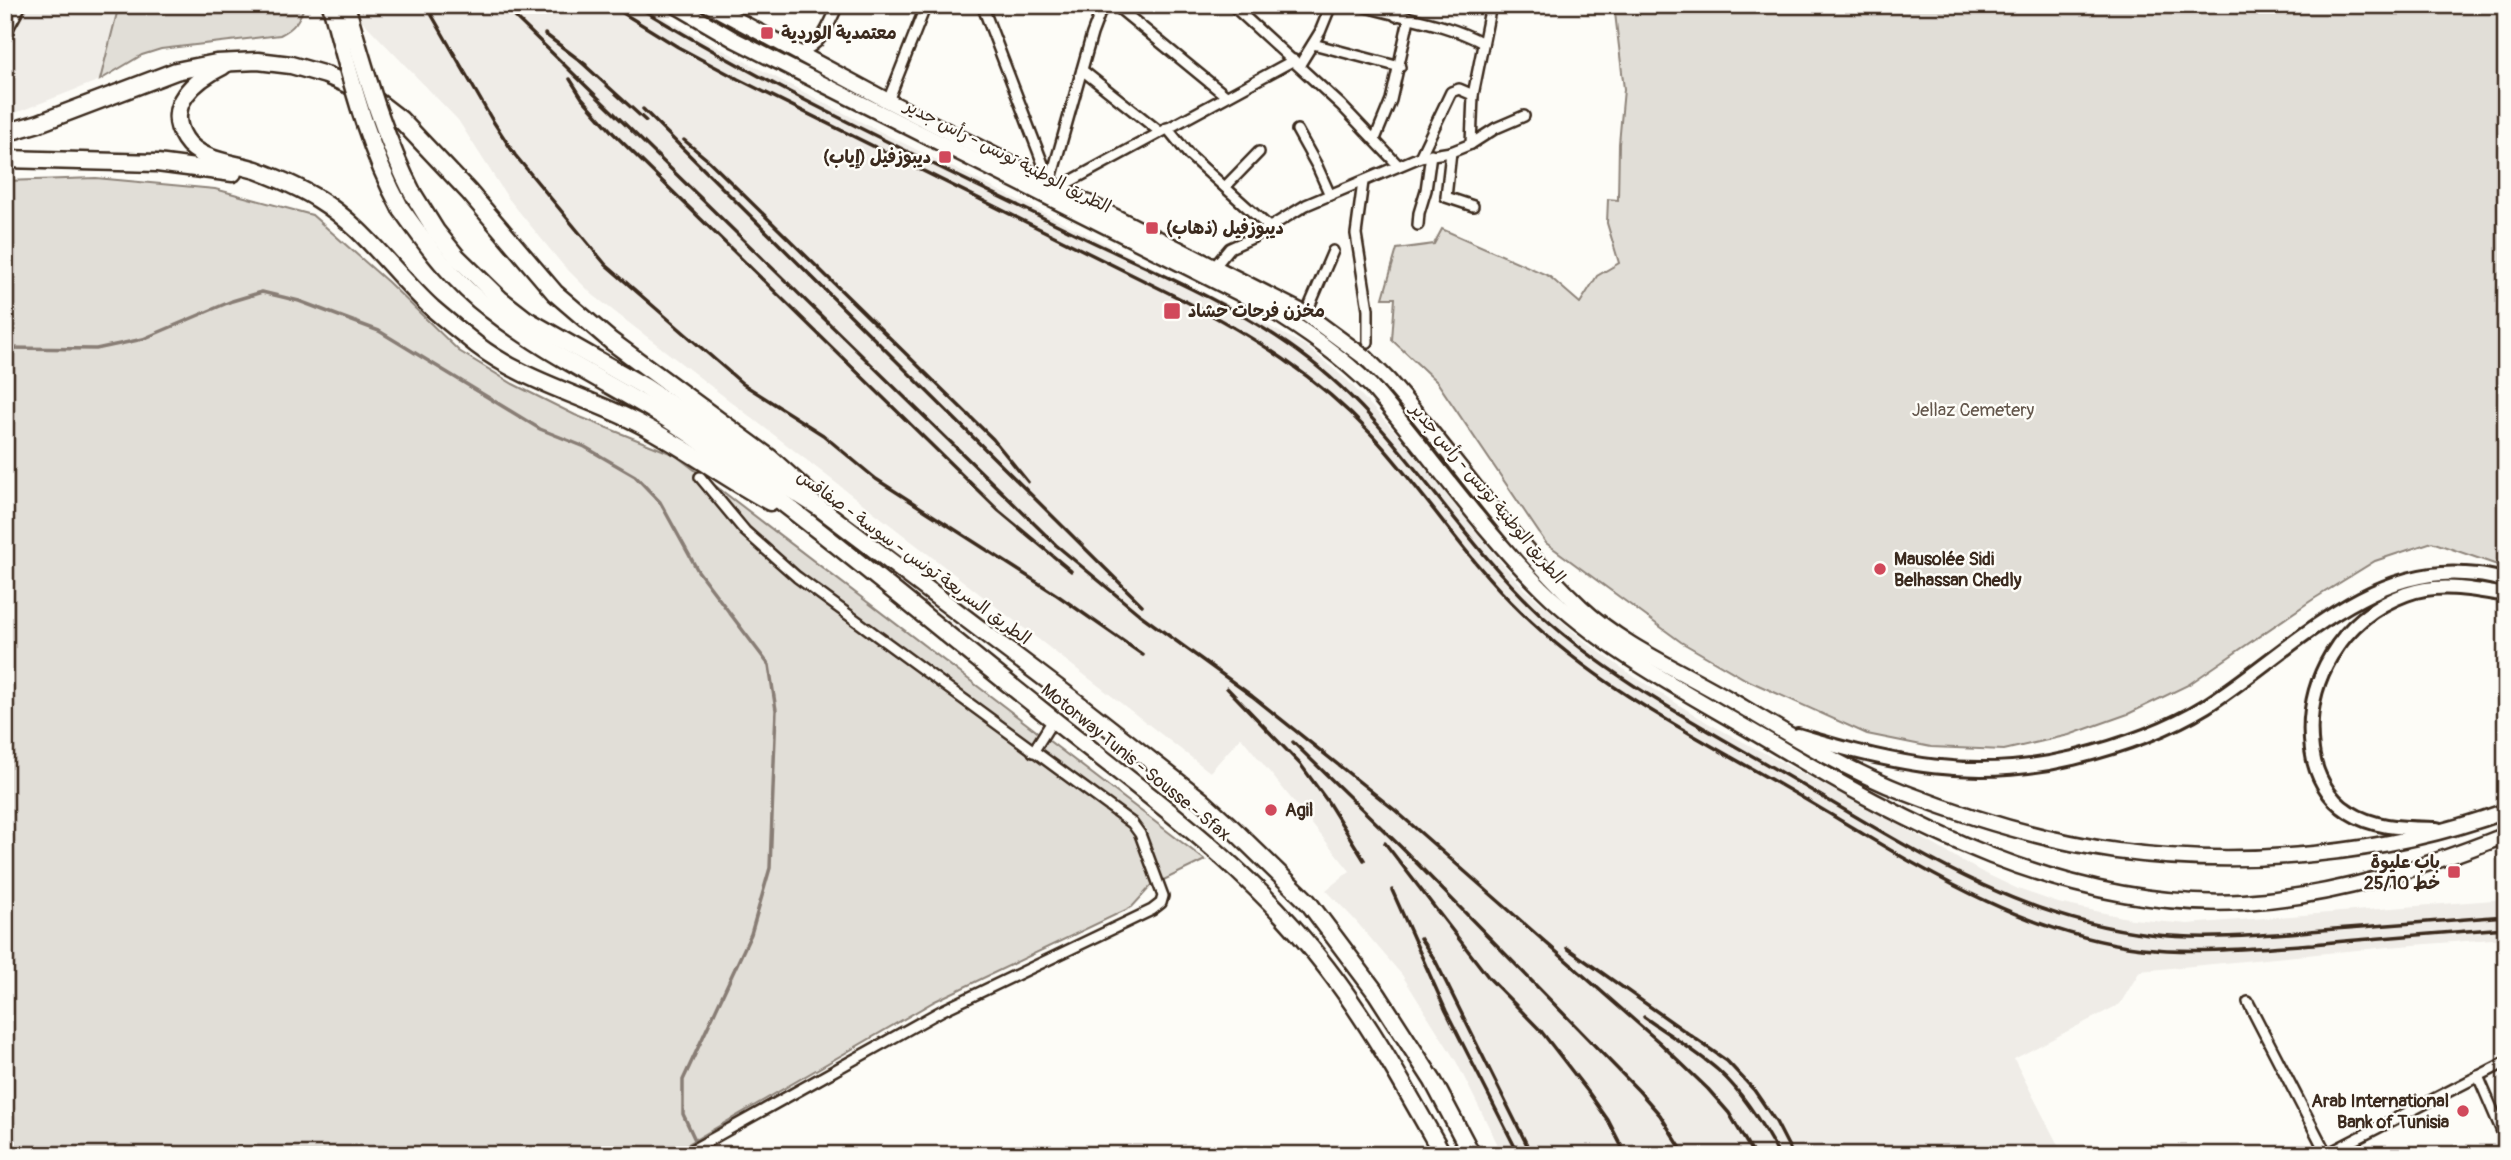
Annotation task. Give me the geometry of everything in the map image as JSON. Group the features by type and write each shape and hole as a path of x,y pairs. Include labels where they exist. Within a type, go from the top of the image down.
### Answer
{"highway":[{"name":"الطريق السريعة تونس - سوسة - صفاقس","path":"331,5 366,131 387,182 401,209 443,266 489,310 520,332 687,431 800,517"},
{"name":"الطريق السريعة تونس - سوسة - صفاقس","path":"346,5 381,123 394,157 436,232 457,257 500,299 527,320 645,387 763,472 820,508 1201,800 1308,902 1377,993 1433,1081 1472,1155"},
{"path":"5,132 39,123 198,65 258,61 291,65 326,75 365,92 400,119 469,192 555,293 611,341 770,458 807,490 820,508"},
{"path":"230,63 196,81 182,100 178,111 184,138 196,150 209,157 253,169 293,185 337,211 432,308 509,367 636,422 700,459 738,485 800,517"},
{"path":"5,159 157,163 226,171 293,185"},
{"name":"Motorway Tunis - Sousse - Sfax","path":"800,517 1172,811 1273,905 1325,965 1355,1007 1443,1155"}],"main road":[{"name":"الطريق الوطنية تونس - رأس جدير","path":"675,5 736,40 1249,298 1301,328 1349,363 1371,386 1520,566 1571,615 1656,675 1870,800 1929,830 1977,851 2078,886 2136,897 2193,902 2244,902 2349,887 2459,854 2506,835"},
{"name":"الطريق الوطنية تونس - رأس جدير","path":"709,5 888,101 1306,314 1367,359 1389,381 1519,540 1583,609 1648,656 1688,676 1780,730 1906,793 2008,827 2118,851 2226,857 2363,849 2506,811"},
{"path":"1780,730 1864,755 1936,768 1972,769 2042,764 2108,748 2204,707 2311,631 2381,588 2413,577 2445,573 2473,574 2506,582"},
{"path":"2441,829 2395,828 2369,821 2346,810 2332,796 2319,779 2313,760 2310,727 2314,693 2322,670 2340,641 2370,613 2388,602 2408,593 2455,586 2506,595"},
{"path":"2459,854 2506,842"}],"street":[{"path":"5,34 21,5"},
{"path":"799,53 821,40 838,5"},
{"path":"888,101 926,5"},
{"path":"982,5 1055,184"},
{"path":"1055,184 1082,70 1103,5"},
{"path":"1115,5 1226,96"},
{"path":"1232,5 1297,63 1398,165"},
{"path":"1044,197 1055,184 1226,96 1297,63 1313,44 1331,5"},
{"path":"1359,5 1396,16 1440,24 1483,43"},
{"path":"1396,16 1398,5"},
{"path":"1471,144 1473,96 1491,5"},
{"path":"1375,139 1391,100 1409,19"},
{"path":"1313,44 1400,67"},
{"path":"1082,70 1164,130 1269,227"},
{"path":"1420,157 1451,92 1459,89 1473,96"},
{"path":"1215,266 1230,248 1252,238 1306,205 1398,165 1431,154 1451,152 1471,144 1496,128 1524,116"},
{"path":"1297,130 1330,195"},
{"path":"1225,187 1259,152"},
{"path":"1451,152 1446,197 1473,206"},
{"path":"1418,225 1431,154"},
{"path":"1363,182 1356,234 1368,309 1368,342"},
{"path":"1306,314 1333,251"},
{"path":"684,1154 941,1011 1152,910 1161,903 1163,889 1137,829 797,577 744,531 700,477"},
{"path":"1033,752 1054,720"},
{"path":"2248,1002 2327,1155 2506,1062"},
{"path":"2478,1076 2506,1140"}],"shaded area":[{"path":"5,5 119,5 100,80 5,117"},
{"path":"347,5 644,5 687,31 867,125 1235,308 1306,346 1347,380 1404,441 1525,589 1586,642 1630,674 1708,723 2018,889 2058,903 2132,919 2188,924 2506,899 2505,938 2140,971 2120,1004 2014,1059 2063,1155 1503,1155 1456,1061 1402,975 1326,890 1350,871 1241,737 1210,772 593,295 562,264 508,198 458,120"}],"green space":[{"path":"119,5 305,5 296,23 280,35 161,49 142,55 100,80"},
{"name":"Jellaz Cemetery","path":"1616,5 2506,5 2506,568 2432,542 2375,561 2312,600 2188,685 2128,714 2069,735 2004,750 1931,747 1867,734 1745,679 1681,642 1546,543 1437,382 1392,340 1395,298 1383,298 1397,249 1434,244 1442,229 1549,276 1580,303 1597,276 1619,263 1607,223 1608,199 1618,200 1624,89"},
{"path":"96,178 215,189 312,215 388,282 459,351 513,384 575,415 675,455 1205,860 1151,886 1132,907 935,1001 669,1155 5,1155 5,181"}],"waterway":[{"path":"5,348 96,349 143,339 232,301 262,292 299,301 379,331 540,429 585,447 635,476 660,502 698,571 769,665 776,710 770,868 751,934 683,1080 683,1114 702,1155"}],"railway":[{"path":"426,5 515,155 606,265 743,384 823,435 876,479 1057,595 1143,655"},
{"path":"503,5 1056,545 1139,614 1252,696 1396,811 1659,1042 1708,1089 1729,1113 1754,1155"},
{"path":"610,5 678,47 738,79 1183,300 1259,343 1306,376 1350,413 1409,478 1501,591 1550,639 1581,663 1646,708 1912,863 2001,908 2046,926 2093,939 2163,950 2249,949 2506,928"},
{"path":"635,5 688,37 798,96 1186,286 1289,345 1326,374 1360,406 1507,581 1567,637 1624,679 1684,716 1954,871 2000,893 2048,911 2097,925 2171,936 2257,935 2506,916"},
{"path":"545,34 586,65"},
{"path":"579,60 646,121"},
{"path":"570,79 582,98 613,133 999,511 1071,571"},
{"path":"643,109 1142,605"},
{"path":"684,140 709,161 993,439 1028,482"},
{"path":"1227,688 1301,765 1364,860"},
{"path":"1293,742 1401,847 1639,1091 1660,1115 1685,1155"},
{"path":"1385,843 1489,978 1541,1031 1589,1093 1608,1120 1626,1155"},
{"path":"1392,890 1446,1011 1519,1155"},
{"path":"1420,938 1435,960 1532,1155"},
{"path":"1567,948 1727,1061 1754,1090 1776,1122 1793,1155"},
{"path":"1644,1017 1701,1057 1728,1080 1752,1110 1779,1155"}],"place":[{"name":"معتمدية الوردية","path":"767,33"},
{"name":"ديبوزفيل (إياب)","path":"945,157"},
{"name":"ديبوزفيل (ذهاب)","path":"1152,228"},
{"name":"مخزن فرحات حشاد","path":"1172,311"},
{"name":"Mausolée Sidi Belhassan Chedly","path":"1880,569"},
{"name":"Agil","path":"1271,810"},
{"name":"باب عليوة خط 25/10","path":"2454,872"},
{"name":"Arab International Bank of Tunisia","path":"2463,1111"}]}
